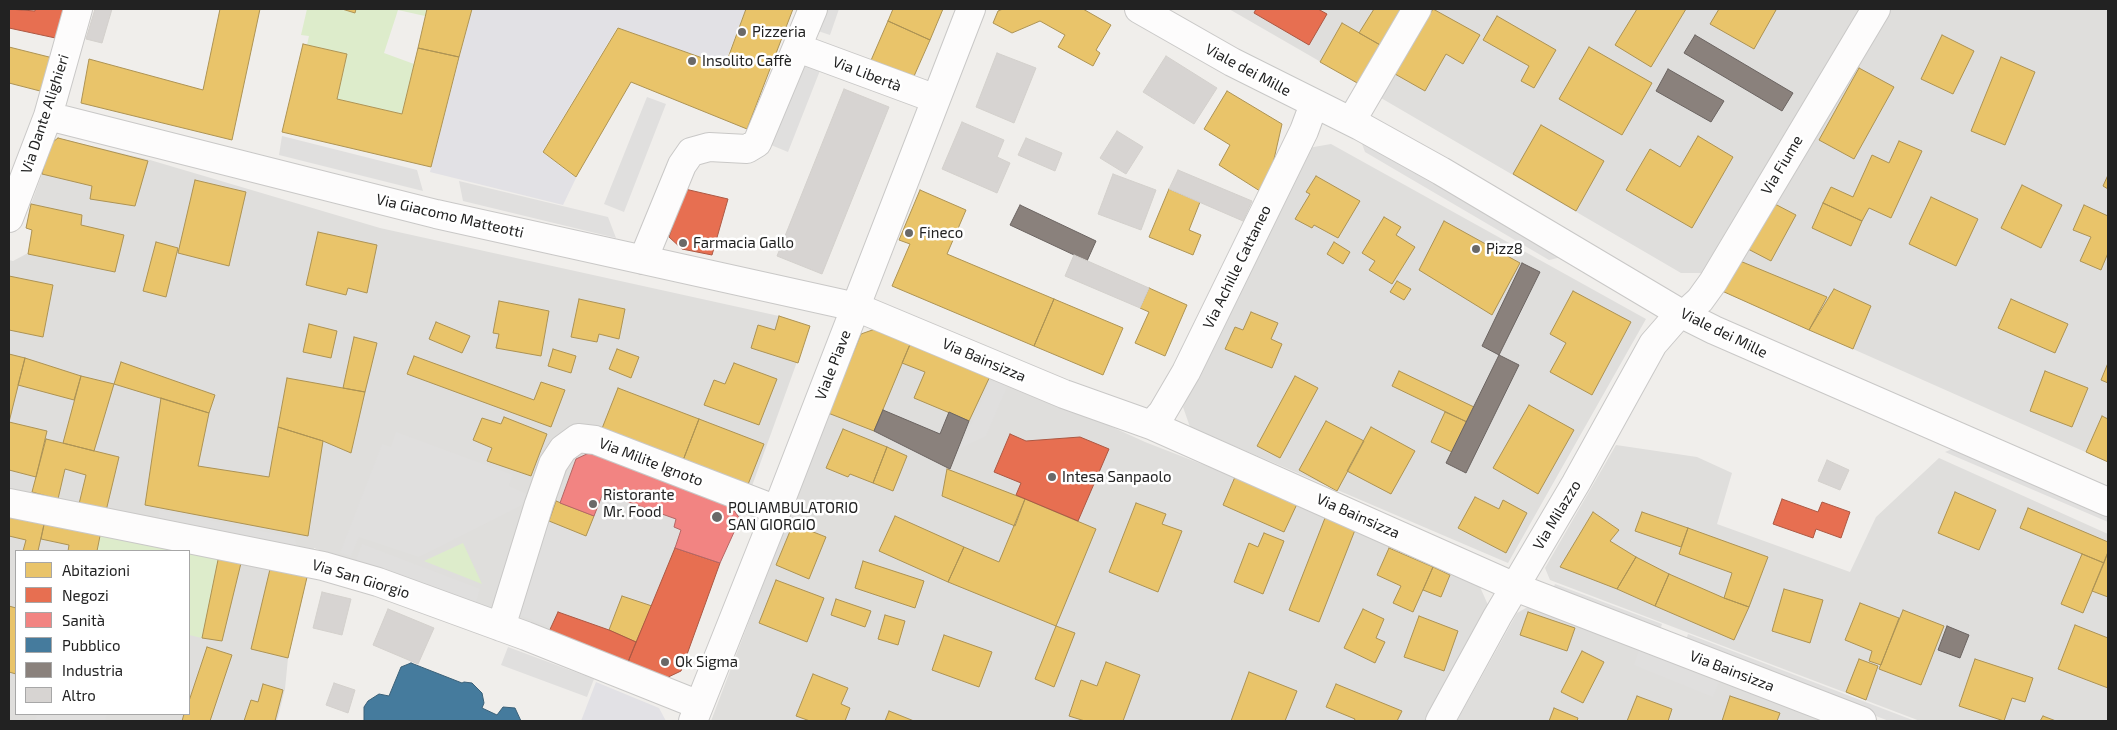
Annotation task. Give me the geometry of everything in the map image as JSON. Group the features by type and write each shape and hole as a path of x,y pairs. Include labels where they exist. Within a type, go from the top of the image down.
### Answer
{"street":[{"name":"Via Dante Alighieri","path":"9,218 48,116 78,9"},
{"path":"643,260 682,165 692,152 709,147 747,149 757,143 813,9"},
{"name":"Viale Piave","path":"696,713 777,510 971,9"},
{"name":"Viale dei Mille","path":"1139,9 1232,62 1356,123"},
{"name":"Viale dei Mille","path":"1175,9 1356,123 1441,171 1680,313 1723,335 2108,502"},
{"path":"1356,123 1417,9"},
{"name":"Via Fiume","path":"1680,313 1689,310 1700,300 1713,282 1876,9"},
{"name":"Via Libertà","path":"798,48 936,99"},
{"name":"Via Achille Cattaneo","path":"1151,425 1162,413 1186,372 1304,131 1314,104"},
{"name":"Via Giacomo Matteotti","path":"48,116 436,214 856,307"},
{"name":"Via Bainsizza","path":"856,307 1064,394 1100,405 1151,425 1515,586 1862,721"},
{"name":"Via Milazzo","path":"1440,721 1653,344 1680,313"},
{"name":"Via Milite Ignoto","path":"501,627 539,504 554,464 563,449 578,438 595,440 777,510"},
{"name":"Via San Giorgio","path":"9,502 340,570 501,627 696,713"}],"shaded area":[{"path":"472,9 746,9 724,65 617,28 542,152 576,178 563,205 430,172"},
{"path":"822,9 839,9 830,35 815,30"},
{"path":"1229,9 1404,9 1359,84"},
{"path":"1433,9 1860,9 1701,273 1681,273 1381,98"},
{"path":"1889,9 2108,9 2108,462 1722,291"},
{"path":"805,56 823,63 788,152 771,145"},
{"path":"647,97 666,104 624,212 604,204"},
{"path":"282,136 417,170 423,191 279,155"},
{"path":"58,138 150,160 380,228 779,316 810,326 740,519 720,563 681,671 662,680 314,548 288,658 285,689 277,721 9,721 9,260 13,261 28,253 32,230 26,228 31,204 42,174 49,145"},
{"path":"1361,141 1562,257 1549,260 1365,152"},
{"path":"1331,144 1646,319 1508,563 1190,427 1183,407 1308,148"},
{"path":"459,181 608,217 616,238 463,201"},
{"path":"861,334 992,372 1145,442 1235,477 1480,587 1488,605 1426,721 711,721 828,413"},
{"path":"1011,378 986,436 960,448 990,382"},
{"path":"396,432 513,475 509,486 527,494 522,505 419,557 359,537 351,556 340,553 382,444 391,447"},
{"path":"1616,445 1697,457 1732,473 1717,524 1850,572 1876,517 1939,458 2108,534 2108,721 1920,721 1550,580 1545,568"},
{"path":"1957,447 2108,513 2108,522 1945,452"},
{"path":"603,493 676,519 674,527 681,530 652,606 609,630 558,612 551,627 519,615 516,605 549,521 586,535"},
{"path":"159,510 295,538 298,556 160,528"},
{"path":"362,544 480,589 475,606 355,562"},
{"path":"1555,584 1662,624 1659,633 1552,591"},
{"path":"1533,604 1827,721 1457,721 1517,613"},
{"path":"1688,634 1915,721 1889,721 1685,643"},
{"path":"508,647 594,679 587,697 501,665"},
{"path":"1639,650 1719,682 1713,697 1634,665"},
{"path":"596,682 659,708 666,721 581,721"},
{"path":"37,715 107,715 105,721 35,721"}],"green space":[{"path":"307,9 342,9 355,13 356,9 427,9 425,16 398,10 384,53 414,64 402,114 337,99 347,54 307,45 309,36 301,35"},
{"path":"101,531 219,555 202,638 190,635 190,550 97,550"},
{"path":"463,543 482,584 424,561"}],"building: Abitazioni":[{"path":"220,9 260,9 232,140 81,103 89,59 203,90"},
{"path":"342,9 356,9 355,13"},
{"path":"427,9 472,9 459,57 418,48"},
{"path":"746,9 793,9 747,129 631,82 576,177 543,152 618,28 725,66"},
{"path":"893,9 943,9 930,40 888,21"},
{"path":"1003,9 1083,9 1111,25 1096,50 1100,53 1093,66 1058,47 1065,35 1040,21 1012,33 993,23 998,11"},
{"path":"1374,9 1404,9 1382,46 1359,33"},
{"path":"1433,9 1480,35 1463,64 1446,54 1425,91 1395,74"},
{"path":"1637,9 1686,9 1651,67 1615,45"},
{"path":"1719,9 1776,10 1754,49 1710,24"},
{"path":"1497,16 1556,50 1534,88 1521,81 1529,66 1483,40"},
{"path":"888,21 930,40 911,83 869,65"},
{"path":"1342,23 1382,46 1359,84 1320,62"},
{"path":"1942,35 1974,51 1953,94 1921,79"},
{"path":"303,44 347,54 337,99 402,114 418,48 459,57 431,167 282,132"},
{"path":"9,47 53,58 44,92 9,83"},
{"path":"1589,47 1652,83 1622,135 1559,99"},
{"path":"2001,57 2035,72 2005,145 1971,131"},
{"path":"1859,68 1894,87 1854,159 1819,140"},
{"path":"1227,91 1282,124 1269,181 1263,193 1219,165 1230,145 1204,129"},
{"path":"1541,125 1604,161 1576,211 1513,174"},
{"path":"1698,136 1733,157 1692,228 1626,190 1650,149 1680,167"},
{"path":"58,138 148,161 135,206 90,199 92,186 42,174 49,145"},
{"path":"1899,141 1922,151 1891,218 1869,208 1862,221 1823,203 1831,187 1853,197 1872,155 1889,163"},
{"path":"2108,175 2108,189 2103,186"},
{"path":"1316,176 1360,201 1338,238 1314,225 1312,228 1295,219 1310,194 1306,192"},
{"path":"195,180 246,192 229,266 178,253"},
{"path":"2022,185 2062,205 2041,248 2001,228"},
{"path":"1169,189 1200,202 1189,230 1201,235 1193,255 1149,237"},
{"path":"920,190 966,210 947,254 1054,299 1034,346 892,286 910,244 899,240"},
{"path":"1931,197 1978,219 1956,266 1909,244"},
{"path":"1773,203 1796,215 1771,261 1748,249"},
{"path":"1823,203 1862,221 1851,246 1812,228"},
{"path":"31,204 82,215 81,225 124,235 115,272 28,254 32,230 26,228"},
{"path":"2084,205 2108,216 2108,253 2101,270 2080,261 2091,237 2073,230"},
{"path":"1384,217 1401,227 1396,235 1415,247 1392,284 1369,270 1375,261 1362,253"},
{"path":"1444,221 1520,263 1492,315 1419,270"},
{"path":"318,232 377,245 367,293 348,288 346,295 306,285"},
{"path":"156,242 178,248 166,297 143,291"},
{"path":"1334,242 1350,252 1343,264 1327,254"},
{"path":"1740,261 1827,297 1809,330 1722,291"},
{"path":"9,276 53,285 43,337 9,330"},
{"path":"1397,281 1411,289 1404,300 1390,292"},
{"path":"1149,288 1187,305 1165,356 1135,343 1149,312 1140,308"},
{"path":"1834,289 1871,306 1853,349 1809,330"},
{"path":"1573,291 1631,322 1592,395 1550,372 1566,343 1550,334"},
{"path":"579,299 625,309 619,339 599,334 597,342 571,337"},
{"path":"1054,299 1123,328 1103,375 1034,346"},
{"path":"2011,299 2068,324 2055,353 1998,328"},
{"path":"499,301 549,311 541,356 496,348 499,334 493,333"},
{"path":"1251,312 1278,323 1271,339 1282,344 1272,368 1225,349 1235,327 1243,330"},
{"path":"779,316 810,326 798,363 751,348 758,325 775,330"},
{"path":"436,322 470,336 462,353 429,339"},
{"path":"309,324 337,331 331,358 303,352"},
{"path":"878,328 911,342 874,431 828,413 861,334"},
{"path":"354,337 377,343 365,392 343,388"},
{"path":"911,342 992,372 969,421 914,398 925,372 902,363"},
{"path":"553,349 576,356 571,373 548,366"},
{"path":"617,349 639,357 631,378 609,369"},
{"path":"9,354 25,358 9,422"},
{"path":"414,356 534,400 541,382 565,390 551,427 407,374"},
{"path":"25,358 81,376 74,400 18,385"},
{"path":"121,362 215,395 209,413 114,384"},
{"path":"734,363 777,379 759,425 704,405 714,380 725,384"},
{"path":"2108,363 2108,383 2101,380"},
{"path":"1399,371 1474,407 1467,422 1392,386"},
{"path":"2045,371 2088,388 2072,427 2030,411"},
{"path":"81,376 114,384 94,451 63,443"},
{"path":"1295,376 1318,388 1280,458 1257,446"},
{"path":"287,378 365,392 351,453 323,441 278,427"},
{"path":"618,388 699,419 682,463 601,431"},
{"path":"161,398 209,413 198,466 269,477 278,427 323,441 308,536 145,505"},
{"path":"1529,405 1574,430 1538,494 1493,468"},
{"path":"1445,412 1467,422 1452,452 1431,442"},
{"path":"2102,416 2108,419 2108,462 2086,452"},
{"path":"504,417 547,434 531,476 487,461 492,448 473,440 482,418 501,424"},
{"path":"699,419 764,444 747,487 682,463"},
{"path":"1326,421 1364,441 1337,491 1299,470"},
{"path":"9,422 47,431 36,477 9,470"},
{"path":"1371,427 1415,451 1391,494 1347,471"},
{"path":"843,429 887,447 873,483 850,474 848,477 826,468"},
{"path":"46,439 119,457 106,511 79,504 86,475 65,469 58,499 32,492"},
{"path":"887,447 907,456 893,491 873,483"},
{"path":"947,469 1025,499 1015,526 942,496"},
{"path":"1235,477 1297,504 1284,532 1223,505"},
{"path":"1955,492 1996,510 1979,550 1938,533"},
{"path":"1475,497 1499,509 1503,500 1527,513 1506,553 1458,528"},
{"path":"1025,499 1096,529 1056,626 948,582 964,547 999,562"},
{"path":"556,501 594,516 586,536 549,521"},
{"path":"1136,503 1166,514 1162,524 1182,531 1158,592 1109,572"},
{"path":"2028,508 2108,542 2108,552 2104,563 2020,528"},
{"path":"9,512 45,520 38,550 23,550 26,540 9,536"},
{"path":"1593,512 1619,530 1610,541 1636,557 1617,589 1560,567"},
{"path":"1642,512 1688,528 1681,547 1635,531"},
{"path":"895,516 964,547 948,582 879,551"},
{"path":"1325,518 1355,530 1319,622 1289,610"},
{"path":"45,520 101,531 97,550 68,550 69,545 41,539"},
{"path":"793,524 826,537 809,579 776,565"},
{"path":"1688,528 1768,557 1749,607 1724,598 1732,573 1679,554"},
{"path":"1264,533 1284,541 1263,594 1234,582 1249,543 1258,547"},
{"path":"1389,548 1433,567 1413,612 1393,603 1401,586 1377,575"},
{"path":"2108,552 2108,597 2092,591"},
{"path":"2082,554 2104,563 2083,613 2061,604"},
{"path":"219,555 242,559 222,641 202,638"},
{"path":"1636,557 1669,574 1655,606 1617,589"},
{"path":"863,561 924,581 915,608 855,588"},
{"path":"271,565 308,573 288,658 251,649"},
{"path":"1433,567 1450,575 1441,597 1423,590"},
{"path":"1669,574 1749,607 1734,640 1655,606"},
{"path":"776,580 824,598 807,642 759,623"},
{"path":"1784,589 1823,600 1810,643 1772,631"},
{"path":"622,596 652,606 636,642 609,630"},
{"path":"836,599 871,611 865,627 831,615"},
{"path":"1860,603 1899,618 1881,665 1869,661 1872,651 1845,640"},
{"path":"9,606 15,608 15,674 9,672"},
{"path":"1363,609 1384,619 1376,638 1385,642 1375,663 1344,648"},
{"path":"1903,610 1944,626 1921,685 1879,669"},
{"path":"1528,612 1575,628 1567,651 1520,635"},
{"path":"885,615 905,621 898,645 878,639"},
{"path":"1419,616 1458,631 1444,671 1404,657"},
{"path":"2075,625 2108,638 2108,688 2058,669"},
{"path":"1056,626 1075,633 1054,687 1035,679"},
{"path":"944,635 992,652 979,687 932,670"},
{"path":"207,647 232,655 210,721 182,721 184,715 190,715 190,698"},
{"path":"1582,651 1604,662 1583,703 1561,692"},
{"path":"1859,659 1878,666 1866,700 1846,692"},
{"path":"1975,659 2033,678 2025,702 2012,698 2004,721 1959,706"},
{"path":"1106,662 1140,675 1123,721 1085,721 1069,716 1081,680 1097,686"},
{"path":"1249,672 1297,691 1285,721 1231,721"},
{"path":"813,674 848,688 841,704 850,708 845,721 810,721 796,716"},
{"path":"263,684 283,690 275,721 244,721 251,700 258,702"},
{"path":"1336,684 1402,711 1397,721 1354,721 1355,719 1326,707"},
{"path":"1637,696 1672,709 1668,721 1627,721"},
{"path":"1730,696 1780,713 1777,721 1722,721"},
{"path":"1554,708 1578,718 1577,721 1549,721"},
{"path":"889,711 914,721 885,721"},
{"path":"2043,716 2056,721 2040,721"}],"building: Negozi":[{"path":"9,9 35,11 35,9 68,9 60,39 9,28"},
{"path":"1256,9 1318,9 1327,14 1309,45 1254,13"},
{"path":"685,189 728,199 712,255 682,249 669,237"},
{"name":"Intesa Sanpaolo","path":"1010,434 1026,441 1080,437 1109,449 1078,521 1016,495 1021,483 994,472"},
{"path":"1782,499 1818,512 1822,502 1850,512 1841,538 1816,529 1813,538 1773,524"},
{"path":"675,548 720,563 681,671 662,680 626,667"},
{"path":"558,612 609,630 636,642 626,667 547,636"}],"building: Sanità":[{"path":"589,453 729,503 740,519 720,563 675,548 681,530 674,527 676,519 603,493 594,516 560,503 576,459"}],"building: Pubblico":[{"path":"411,663 462,683 472,683 482,693 484,703 482,708 497,715 503,707 515,708 521,721 364,721 364,707 368,701 379,694 389,696 401,667"}],"building: Industria":[{"path":"1695,35 1793,93 1782,111 1684,53"},
{"path":"1668,69 1724,101 1711,122 1656,91"},
{"path":"1020,205 1096,241 1087,261 1010,225"},
{"path":"1522,263 1540,272 1499,355 1482,346"},
{"path":"1499,355 1519,365 1466,473 1446,463"},
{"path":"883,410 940,434 949,412 969,421 950,469 874,431"},
{"path":"1947,626 1969,635 1960,658 1938,650"}],"building: Altro":[{"path":"95,9 112,9 102,43 86,39"},
{"path":"997,53 1036,68 1014,123 976,107"},
{"path":"1166,56 1217,88 1194,124 1143,92"},
{"path":"844,89 889,107 822,274 777,256"},
{"path":"962,122 1004,140 997,157 1010,163 997,193 942,169"},
{"path":"1117,131 1143,147 1126,174 1100,158"},
{"path":"1026,138 1062,153 1055,171 1018,155"},
{"path":"1178,170 1252,201 1243,221 1169,189"},
{"path":"1113,174 1156,190 1141,230 1098,214"},
{"path":"1074,255 1149,288 1140,308 1065,276"},
{"path":"1827,460 1849,470 1840,490 1818,481"},
{"path":"322,592 351,599 342,635 313,628"},
{"path":"388,609 434,628 418,664 373,645"},
{"path":"334,683 355,690 348,713 326,705"}],"place":[{"name":"Pizzeria","path":"742,32"},
{"name":"Insolito Caffè","path":"692,61"},
{"name":"Fineco","path":"909,233"},
{"name":"Farmacia Gallo","path":"683,243"},
{"name":"Pizz8","path":"1476,249"},
{"name":"Intesa Sanpaolo","path":"1052,477"},
{"name":"Ristorante Mr. Food","path":"593,504"},
{"name":"POLIAMBULATORIO SAN GIORGIO","path":"717,517"},
{"name":"Ok Sigma","path":"665,662"}]}
